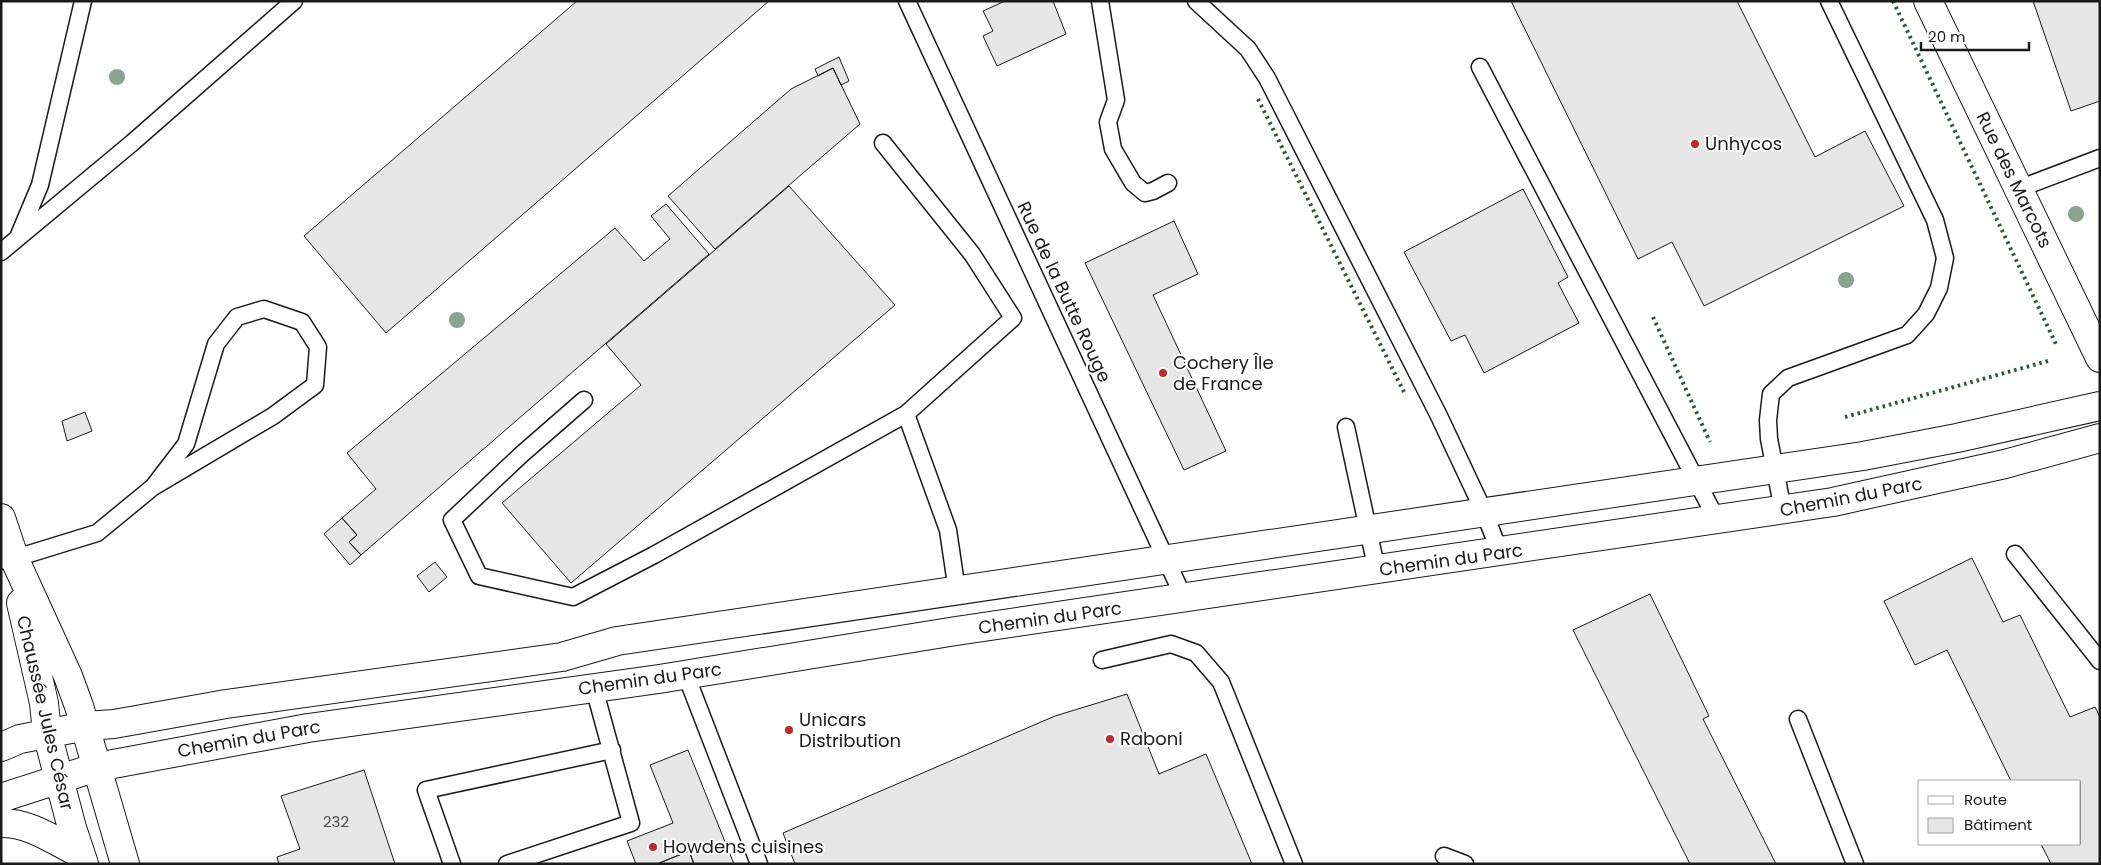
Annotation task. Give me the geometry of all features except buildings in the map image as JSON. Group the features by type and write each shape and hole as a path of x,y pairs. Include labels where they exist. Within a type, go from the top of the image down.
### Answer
{"main road":[{"name":"Rue des Marcots","path":"1928,1 2100,358"},
{"name":"Chemin du Parc","path":"1,747 20,739 86,726 114,724 226,704 562,658 617,641 1775,470 1957,438 2100,406"},
{"name":"Chemin du Parc","path":"1,798 97,767 308,728 686,675 956,631 1500,553 1783,510 1920,484 2100,438"},
{"name":"Chaussée Jules César","path":"1,518 8,561 44,703 47,733 81,858"},
{"name":"Chaussée Jules César","path":"8,561 68,676 86,726 125,864"},
{"path":"1,823 11,823 42,832 81,858"}],"lane":[{"path":"17,239 40,185 82,1"},
{"path":"1,252 132,144 294,1"},
{"name":"Rue de la Butte Rouge","path":"907,1 1184,598"},
{"path":"1100,1 1116,100 1108,122 1112,149 1133,183 1145,193 1153,192 1168,183"},
{"path":"1783,510 1768,420 1771,394 1788,378 1907,335 1926,314 1939,288 1945,258 1934,220 1829,1"},
{"path":"1198,2 1248,49 1267,78 1439,416 1485,514 1500,553"},
{"path":"1480,67 1717,520"},
{"path":"584,400 522,454 452,520 479,576 573,597 654,556 906,414 1013,318 972,254 883,143"},
{"path":"2018,189 2100,158"},
{"path":"8,561 97,533 153,486 273,416 316,384 318,347 302,322 264,309 238,317 216,344 186,444 153,486"},
{"path":"906,414 948,530 957,591"},
{"path":"1346,427 1377,570"},
{"path":"2014,554 2100,661"},
{"path":"1102,660 1171,644 1196,653 1221,682 1294,864"},
{"path":"686,675 759,864"},
{"path":"507,864 631,823 594,688"},
{"path":"1798,719 1855,864"},
{"path":"452,864 426,790 612,750"},
{"path":"1444,856 1466,864"}],"hedge":[{"path":"1893,1 2056,344"},
{"path":"1258,99 1404,392"},
{"path":"1653,317 1710,442"},
{"path":"1845,417 2048,361"}],"place":[{"name":"Unhycos","path":"1695,144"},
{"name":"Cochery Île de France","path":"1163,373"},
{"name":"Unicars Distribution","path":"789,730"},
{"name":"Raboni","path":"1110,739"},
{"name":"Howdens cuisines","path":"653,847"}]}
